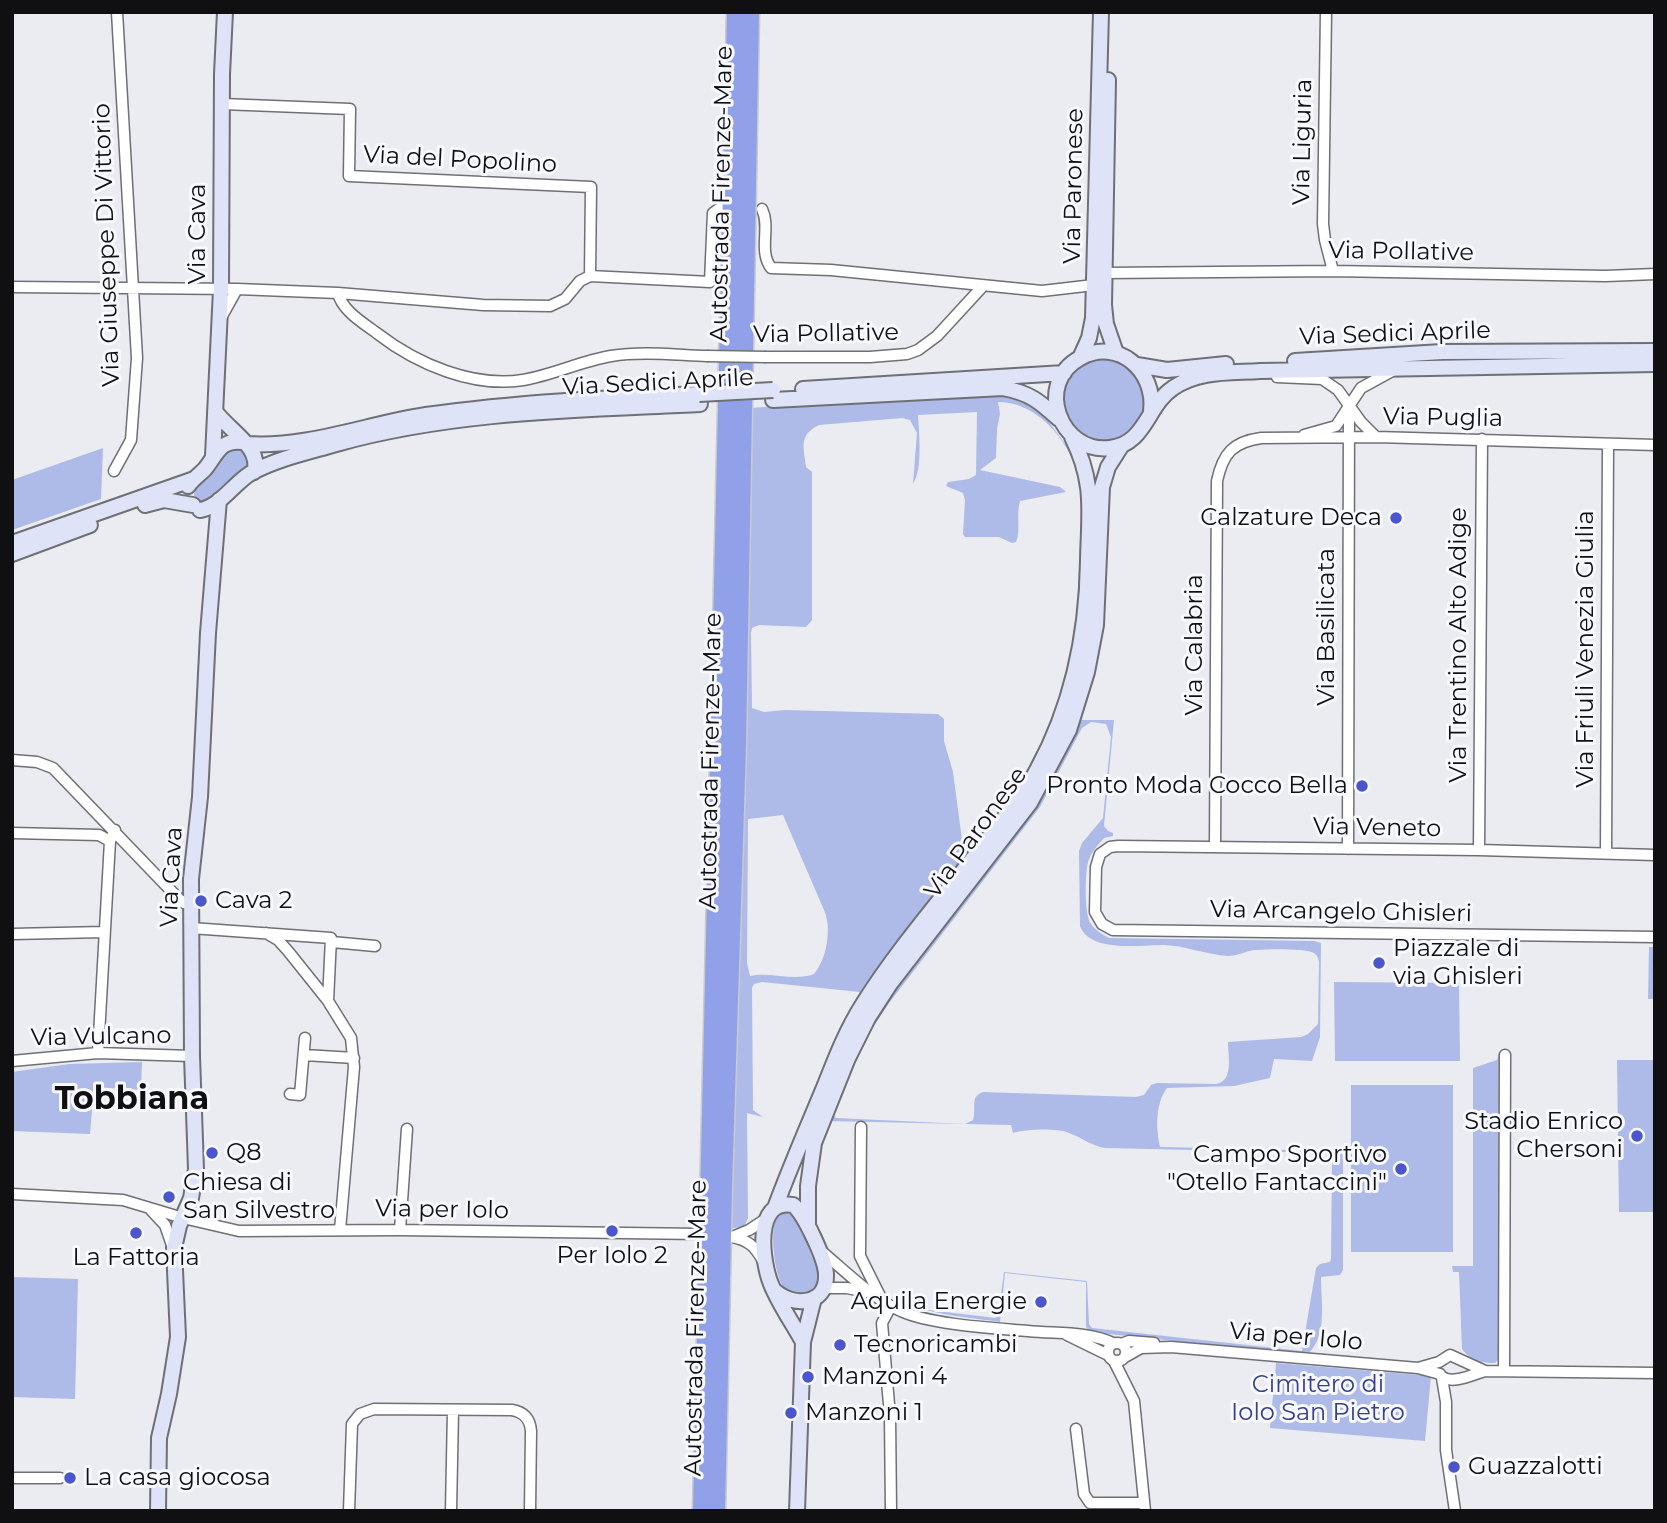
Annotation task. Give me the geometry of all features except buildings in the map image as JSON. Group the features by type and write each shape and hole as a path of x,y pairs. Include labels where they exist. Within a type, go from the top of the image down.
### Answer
{"highway":[{"name":"Autostrada Firenze-Mare","path":"702,1511 736,12"},
{"name":"Autostrada Firenze-Mare","path":"716,1511 723,1173 737,746 750,12"}],"main road":[{"name":"Via Cava","path":"213,456 221,289 225,12"},
{"name":"Via Paronese","path":"1080,358 1092,328 1101,12"},
{"name":"Via Paronese","path":"1109,12 1104,315 1116,353"},
{"name":"Via Sedici Aprile","path":"1116,353 1137,365 1167,370 1204,365 1442,352 1655,351"},
{"path":"1060,420 1056,397 1064,373 1080,358 1102,352 1116,353"},
{"name":"Via Sedici Aprile","path":"1122,445 1141,432 1161,397 1194,377 1260,371 1655,364"},
{"path":"1137,365 1149,382 1152,392 1151,411"},
{"name":"Via Sedici Aprile","path":"197,508 212,506 233,486 254,472 298,456 365,437 451,421 699,399 1064,373"},
{"name":"Via Sedici Aprile","path":"773,395 1003,388 1035,397 1060,420 1072,436"},
{"name":"Via Sedici Aprile","path":"245,443 291,444 412,417 476,408 559,401 699,399"},
{"path":"215,411 256,457 254,472"},
{"name":"Via Paronese","path":"770,1214 857,1015 878,982 1015,805 1037,771 1059,724 1083,641 1088,577 1090,487 1084,461 1072,436"},
{"path":"1072,436 1091,447 1106,449 1122,445"},
{"path":"214,537 187,491 220,446 225,443 245,443"},
{"name":"Via Paronese","path":"808,1225 807,1186 814,1143 848,1058 868,1018 890,984 1030,803 1069,730 1087,672 1096,625 1102,487 1108,467 1122,445"},
{"path":"12,543 194,479"},
{"path":"12,554 157,501 170,500 197,508"},
{"name":"Via Cava","path":"174,1248 194,1186 196,1169 191,879 200,797 214,537 219,500"},
{"path":"797,1511 803,1342 826,1274 802,1213 793,1205 781,1205 770,1214 764,1240 767,1269 773,1289 803,1342"},
{"path":"158,1511 159,1438 178,1337 174,1248"},
{"path":"773,1289 784,1299 791,1301 806,1301 818,1293"}],"street":[{"name":"Via Giuseppe Di Vittorio","path":"114,471 131,440 137,358 117,12"},
{"name":"Via Liguria","path":"1326,12 1323,224 1333,271"},
{"name":"Via del Popolino","path":"222,104 350,109 349,176 591,187 590,276"},
{"path":"12,287 237,289 338,293 484,305 550,306 565,299 580,281 590,276 710,282 713,214 720,208"},
{"path":"762,209 766,218 764,255 771,268 831,270 1042,291 1094,285"},
{"name":"Via Pollative","path":"1104,273 1333,271 1606,276 1655,274"},
{"name":"Via Pollative","path":"338,293 349,311 395,347 433,367 476,378 521,380 617,355 766,358 907,354 918,350 937,336 983,286"},
{"path":"220,319 237,289"},
{"path":"1290,438 1336,426 1361,388 1398,368"},
{"path":"1260,371 1276,377 1322,379 1338,390 1376,438"},
{"name":"Via Basilicata","path":"1348,849 1349,405"},
{"name":"Via Puglia","path":"1233,448 1244,441 1261,438 1482,439 1655,445"},
{"name":"Via Trentino Alto Adige","path":"1479,850 1482,439"},
{"name":"Via Friuli Venezia Giulia","path":"1606,852 1608,445"},
{"name":"Via Calabria","path":"1215,846 1217,481 1220,467 1233,448"},
{"path":"12,760 37,762 53,768 179,899 184,903 192,903"},
{"path":"98,1053 110,841 115,830"},
{"path":"12,833 99,835 110,841"},
{"name":"Via Veneto","path":"1100,855 1110,847 1118,846 1215,846 1655,855"},
{"name":"Via Arcangelo Ghisleri","path":"1100,855 1096,867 1096,912 1102,924 1113,930 1655,936"},
{"path":"191,928 331,937 328,1001"},
{"path":"12,934 104,932"},
{"path":"266,933 278,940 328,1001 351,1038 354,1058 340,1230"},
{"path":"332,942 375,946"},
{"path":"290,1094 300,1095 305,1038"},
{"name":"Via Vulcano","path":"12,1061 98,1053 192,1056"},
{"path":"304,1055 354,1058"},
{"path":"1504,1371 1505,1055"},
{"path":"861,1127 860,1256 880,1297 888,1304 882,1323 890,1416 891,1511"},
{"path":"400,1230 407,1129"},
{"name":"Via per Iolo","path":"12,1194 123,1200 239,1231 700,1234"},
{"path":"149,1208 165,1225 174,1248"},
{"path":"767,1269 757,1250 749,1242 732,1237 749,1230 770,1214"},
{"name":"Via per Iolo","path":"816,1247 888,1304 923,1318 1067,1335 1079,1334 1117,1343 1151,1342 1171,1347"},
{"path":"838,1265 851,1264 860,1256"},
{"name":"Via per Iolo","path":"818,1293 847,1288 872,1293"},
{"name":"Via per Iolo","path":"1067,1335 1111,1358"},
{"path":"1076,1429 1087,1500 1090,1503 1144,1507 1134,1401 1111,1358 1108,1350 1117,1343 1125,1348 1125,1357 1120,1360 1111,1358"},
{"name":"Via per Iolo","path":"1125,1357 1147,1347 1171,1347 1418,1368 1441,1376"},
{"path":"1455,1511 1446,1450 1446,1402 1439,1362 1450,1355 1485,1371"},
{"path":"1446,1402 1464,1369 1462,1360"},
{"name":"Via per Iolo","path":"1418,1368 1439,1362"},
{"path":"1441,1376 1450,1381 1485,1371 1655,1373"},
{"path":"349,1511 351,1431 355,1418 374,1409 518,1411 528,1419 531,1431 530,1511"},
{"path":"451,1511 453,1410"},
{"path":"12,1478 60,1478"}],"green space":[{"path":"1107,358 1123,364 1135,375 1142,388 1144,402 1134,427 1122,437 1096,442 1077,433 1059,404 1066,376 1088,360"},
{"path":"986,392 1016,396 1041,411 1076,459 1084,492 1079,624 1064,692 1035,762 805,1121 802,1119 840,1028 860,992 762,982 754,984 752,988 753,1110 763,1117 747,1113 748,1218 744,1227 732,1228 750,408","holes":["998,402 1014,404 1041,418 1053,429 1071,456 1081,486 1082,499 1078,590 1069,661 1047,732 1015,790 974,843 967,847 962,840 953,772 944,741 944,719 938,714 785,710 764,712 752,708 751,633 752,628 759,625 806,627 812,620 812,472 806,467 804,443 808,433 819,425 902,418 910,420 917,433 913,484 919,460 918,415 977,412 976,475 969,479 948,482 946,486 963,493 965,537 999,537 1016,542 1020,501 1066,492 1060,487 980,470 996,458 1000,414","783,815 824,910 828,925 827,943 814,974 798,977 750,976 747,963 748,819"]},
{"path":"103,448 101,499 12,530 12,480"},
{"path":"241,448 246,452 248,467 208,502 201,504 194,496 195,486 225,449"},
{"path":"1079,720 1114,720 1104,826 1113,836 1104,838 1093,852 1086,875 1086,903 1093,926 1109,938 1321,943 1320,1037 1312,1061 1274,1059 1270,1078 1234,1086 1167,1088 1160,1101 1158,1117 1160,1147 1343,1151 1343,1270 1340,1275 1321,1277 1321,1329 1314,1347 1307,1355 1090,1332 1086,1327 1086,1282 1005,1273 1000,1322 937,1312 912,1306 900,1301 929,1310 995,1318 998,1316 1004,1272 1087,1281 1089,1324 1092,1328 1302,1351 1316,1268 1331,1259 1330,1153 1105,1148 1064,1131 1013,1133 1011,1125 965,1124 828,1121 859,1049 882,1005 1037,803 1064,755","holes":["1091,722 1106,724 1111,737 1103,818 1082,843 1079,851 1080,926 1086,935 1105,944 1117,946 1171,945 1228,956 1267,949 1310,951 1317,956 1319,962 1318,1024 1301,1037 1228,1042 1228,1073 1222,1082 1216,1084 1157,1083 1151,1085 1144,1095 1136,1097 983,1092 976,1097 973,1120 965,1124 836,1118 836,1106 868,1035 889,1003 1040,807 1082,728"]},
{"path":"1649,947 1655,947 1655,999 1648,999"},
{"path":"1334,982 1459,983 1460,1061 1335,1061"},
{"path":"1499,1052 1499,1359 1495,1363 1489,1363 1469,1357 1462,1349 1459,1272 1453,1272 1452,1266 1473,1266 1473,1068 1497,1060"},
{"name":"Stadio Enrico Chersoni","path":"1617,1060 1655,1060 1655,1212 1619,1212"},
{"path":"142,1062 141,1090 94,1087 90,1134 12,1131 12,1072 69,1064"},
{"name":"Campo Sportivo \"Otello Fantaccini\"","path":"1351,1085 1453,1085 1453,1252 1351,1252"},
{"path":"786,1211 793,1212 796,1217 818,1274 818,1280 812,1289 801,1294 791,1293 782,1285 774,1258 775,1222"},
{"path":"12,1277 78,1279 75,1399 12,1397"},
{"name":"Cimitero di Iolo San Pietro","path":"1276,1363 1431,1376 1425,1441 1270,1428"}],"place":[{"name":"Calzature Deca","path":"1396,518"},
{"name":"Pronto Moda Cocco Bella","path":"1362,786"},
{"name":"Cava 2","path":"201,901"},
{"name":"Piazzale di via Ghisleri","path":"1379,963"},
{"name":"Stadio Enrico Chersoni","path":"1637,1136"},
{"name":"Q8","path":"212,1153"},
{"name":"Campo Sportivo \"Otello Fantaccini\"","path":"1401,1169"},
{"name":"Chiesa di San Silvestro","path":"169,1197"},
{"name":"Per Iolo 2","path":"612,1231"},
{"name":"La Fattoria","path":"136,1233"},
{"name":"Aquila Energie","path":"1041,1302"},
{"name":"Tecnoricambi","path":"840,1345"},
{"name":"Manzoni 4","path":"808,1377"},
{"name":"Manzoni 1","path":"791,1413"},
{"name":"Guazzalotti","path":"1454,1467"},
{"name":"La casa giocosa","path":"70,1478"}],"district":[{"name":"Tobbiana","path":"132,1100"}]}
